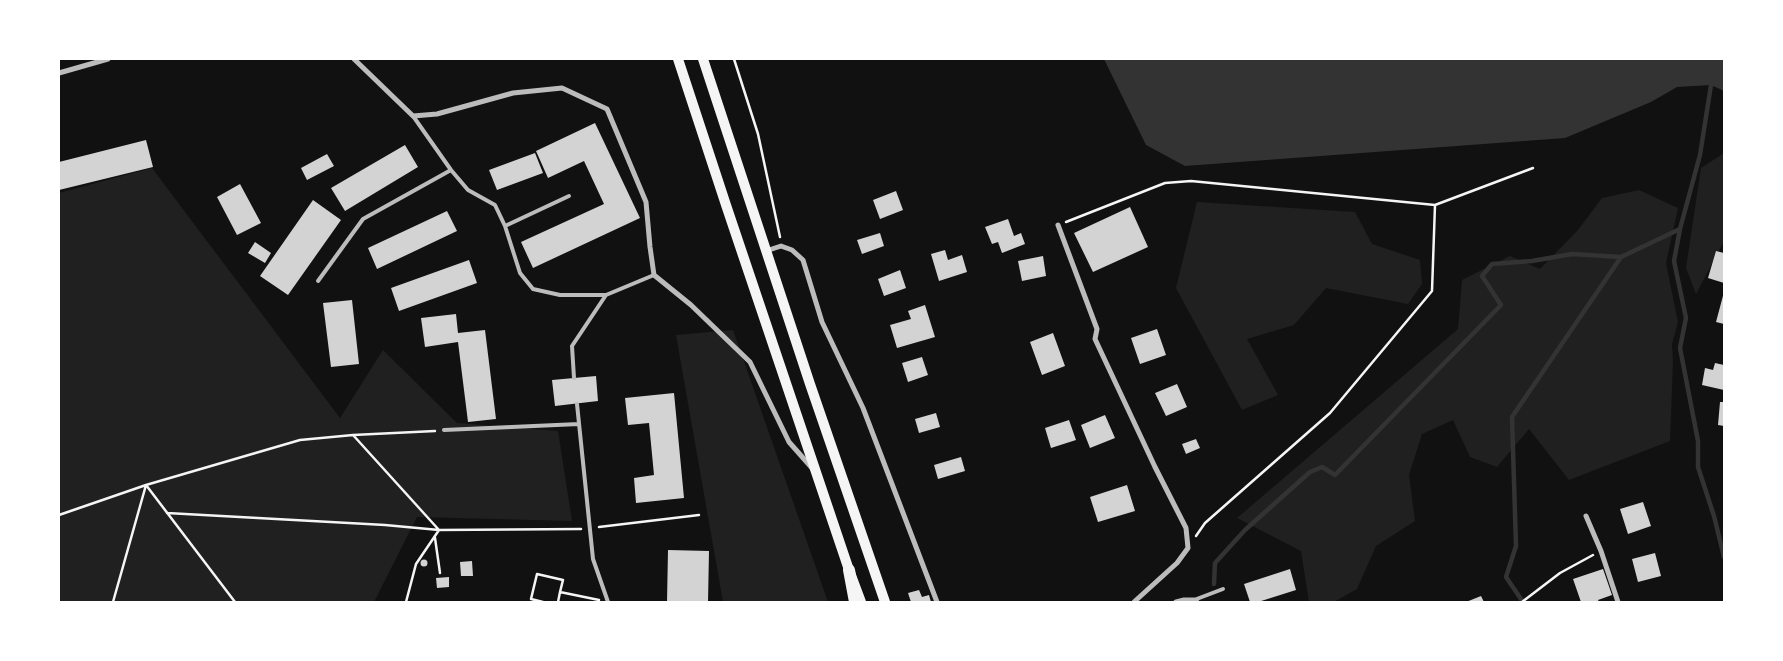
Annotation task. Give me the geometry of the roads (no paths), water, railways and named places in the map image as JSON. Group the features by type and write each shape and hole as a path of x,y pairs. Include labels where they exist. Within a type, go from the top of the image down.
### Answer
{"main road":[{"path":"678,59 861,602"},
{"path":"703,59 885,602"},
{"path":"849,570 855,602"}],"street":[{"path":"59,73 108,59"},
{"path":"354,59 413,116 437,114 513,93 562,88 607,109 646,202 654,275 690,305 750,362 789,442 818,474"},
{"path":"1058,225 1097,329 1095,339 1154,467 1186,528 1188,548 1177,562 1134,602"},
{"path":"766,251 781,246 792,250 803,260 822,322 862,408 937,602"},
{"path":"1586,516 1601,551 1618,602"},
{"path":"1176,602 1184,600 1196,601"}],"lane":[{"path":"413,116 451,170 468,190 495,205 505,226 520,273 533,290 560,295 606,295 654,275"},
{"path":"318,281 363,219 451,170"},
{"path":"505,226 569,196"},
{"path":"574,378 572,346 606,295"},
{"path":"577,404 593,559 608,602"},
{"path":"444,430 579,424"},
{"path":"1196,601 1223,589"}],"waterway":[{"path":"1711,85 1700,155 1680,229 1674,261 1686,318 1680,348 1698,441 1698,467 1714,516 1724,557"},
{"path":"1214,584 1215,563 1245,530 1310,472 1322,467 1335,475 1501,305 1482,276 1492,264 1532,261 1572,254 1621,257 1680,229"},
{"path":"1523,602 1506,577 1516,546 1512,417 1621,257"}]}
